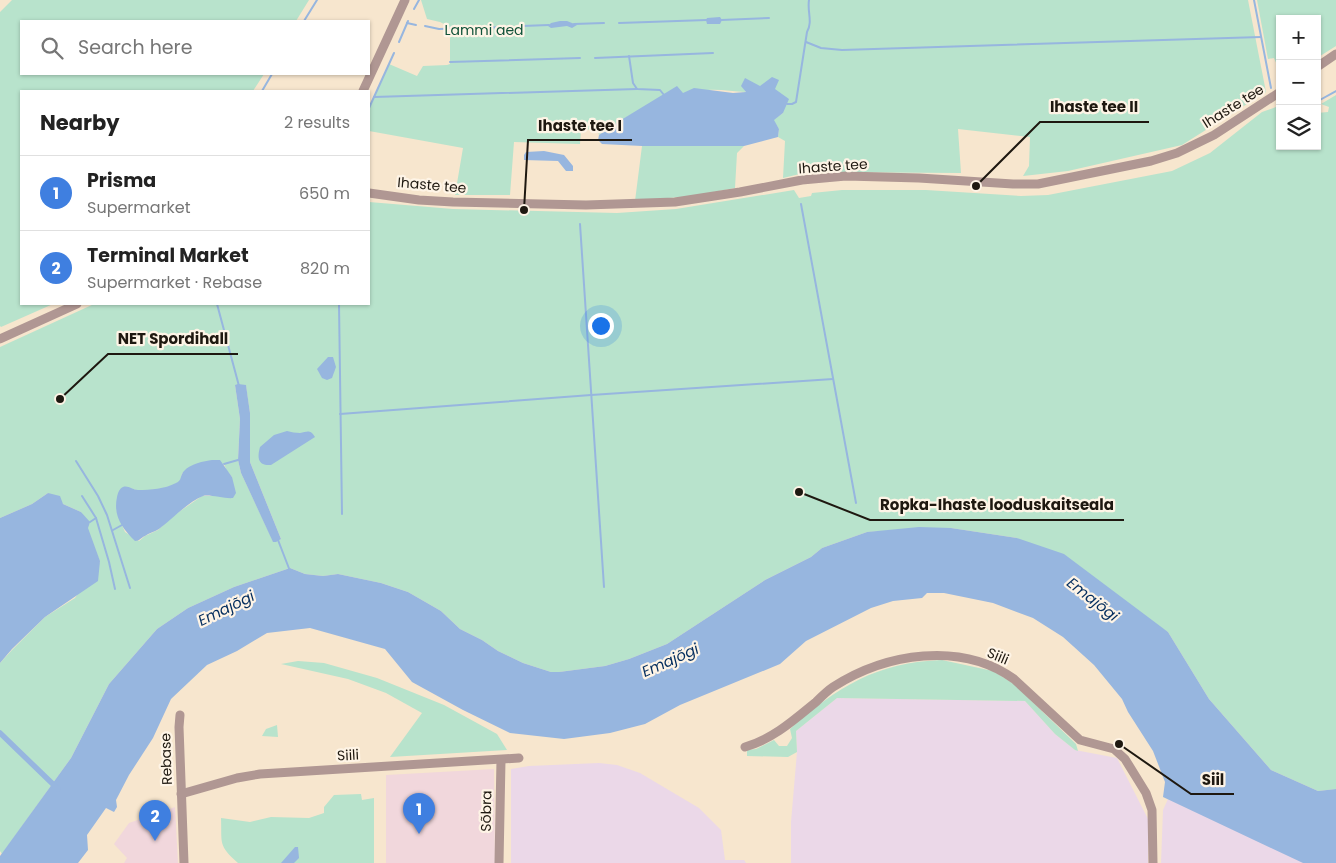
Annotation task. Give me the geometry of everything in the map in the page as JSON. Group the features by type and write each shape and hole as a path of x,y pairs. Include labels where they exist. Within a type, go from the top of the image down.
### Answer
{"street":[{"path":"364,90 405,0"},
{"path":"1321,64 1336,54"},
{"name":"Ihaste tee","path":"370,193 419,200 453,202 596,205 674,202 725,195 802,180 846,176 1038,184 1151,161 1177,152 1214,135 1276,95"},
{"path":"0,339 75,305"},
{"name":"Siili","path":"745,747 778,732 833,687 871,668 915,657 933,655 950,656 980,662 1003,671 1014,679 1080,740 1114,749 1125,759 1146,793 1152,810 1153,863"},
{"name":"Rebase","path":"180,715 184,863"},
{"name":"Siili","path":"181,794 236,778 260,774 520,758"},
{"name":"Sõbra","path":"499,863 501,760"}],"shaded area":[{"path":"837,698 1025,701 1055,734 1075,750 1117,758 1148,819 1148,863 791,863 791,822 797,752 796,731"},
{"path":"599,763 617,765 640,773 699,808 721,830 725,860 744,860 746,863 511,863 511,769 529,766"},
{"path":"494,769 495,863 386,863 386,775"},
{"path":"1168,799 1303,863 1161,863 1163,810"},
{"path":"175,807 178,863 124,863 127,858 114,844 129,823"}],"green space":[{"path":"12,0 309,0 297,20 20,20 20,75 263,75 254,90 20,90 20,305 51,305 1,327 0,326 0,12"},
{"name":"Lammi aed","path":"421,0 1248,0 1266,92 1182,145 1068,171 1023,176 1029,166 1030,137 958,129 961,173 808,172 783,178 785,141 778,137 779,129 773,120 783,113 760,86 742,86 746,92 713,90 693,92 664,99 637,111 599,135 598,132 590,129 581,131 580,144 514,142 510,195 455,195 463,148 370,131 370,106 389,64 417,76 423,66 450,64 450,27 427,19"},
{"path":"1257,0 1336,0 1336,46 1321,55 1321,15 1276,15 1276,63 1274,58 1268,59"},
{"path":"1336,95 1336,789 1318,791 1271,770 1209,699 1168,632 1017,538 951,528 867,532 822,548 811,557 765,580 667,644 605,666 559,672 551,672 523,663 498,651 482,640 460,629 441,611 408,592 381,583 338,574 323,576 305,574 290,568 234,587 188,608 157,629 109,684 71,758 2,854 0,851 0,663 45,617 75,598 100,562 81,512 63,504 48,493 32,504 0,518 0,347 92,305 370,305 370,202 453,209 617,213 676,209 794,190 799,198 811,196 812,193 842,190 926,190 1021,196 1048,195 1172,171 1210,153 1262,112 1276,107 1276,150 1321,150 1321,113 1328,112 1329,107 1321,104","holes":["235,385 246,386 250,413 250,462 281,539 273,541 241,473 238,460 240,419","224,464 232,477 221,496 202,496 173,516 158,530 139,541 125,532 122,525 118,494 124,487 136,490 152,490 166,487 180,481 182,473"]},
{"path":"642,146 744,146 737,153 735,188 692,196 635,201"},
{"path":"942,660 993,671 1014,684 1076,744 1078,751 1055,734 1025,701 837,698 796,731 797,752 788,757 747,756 747,750 756,749 774,740 779,746 787,746 792,738 790,729 824,701 859,680 897,666"},
{"path":"298,661 324,663 377,678 444,705 497,734 507,750 390,757 422,713 386,693 348,679 281,664"},
{"path":"277,725 278,737 262,736 266,729"},
{"path":"361,794 362,800 374,798 374,863 238,863 222,844 221,818 250,822 271,817 309,818 324,813 324,807 334,795"}],"water":[{"path":"720,17 722,20 720,24 707,24 707,18"},
{"path":"567,21 577,25 572,28 567,26 551,28 548,26 551,23"},
{"path":"772,77 779,80 775,89 789,99 783,113 774,120 779,129 778,137 744,146 642,146 602,144 598,140 599,135 677,86 683,93 694,88 733,93 746,92 741,86 745,78 760,86"},
{"path":"544,151 564,155 573,166 573,171 566,171 558,161 524,160 526,152"},
{"path":"328,357 333,357 336,367 332,378 327,380 322,378 317,369"},
{"path":"235,385 246,385 250,413 250,462 281,539 276,542 273,542 241,473 238,460 240,419"},
{"path":"287,431 298,433 310,432 315,437 271,465 261,463 259,458 260,447 274,435"},
{"path":"212,460 220,460 232,477 236,493 233,498 203,496 159,529 135,541 126,531 116,510 118,494 121,489 129,487 136,490 148,490 167,487 178,482 190,466"},
{"path":"48,493 60,496 63,504 81,512 90,522 88,528 100,561 98,581 45,617 0,663 0,518 32,504"},
{"name":"Emajõgi","path":"919,527 951,528 1017,538 1064,554 1168,632 1209,699 1271,770 1318,791 1336,789 1336,863 1303,863 1163,797 1165,782 1153,751 1128,712 1122,699 1094,665 1063,637 1033,618 993,603 944,593 927,593 922,598 893,601 871,608 806,641 780,664 680,705 645,724 610,733 564,739 510,733 463,710 412,682 385,649 310,628 267,633 237,651 207,665 171,699 153,738 129,775 116,800 117,807 114,812 106,808 87,835 88,850 78,863 0,863 0,856 71,758 109,684 157,629 188,608 234,587 290,568 305,574 323,576 338,574 381,583 408,592 441,611 460,629 482,640 498,651 523,663 551,672 559,672 605,666 667,644 765,580 811,557 822,548 867,532"},
{"path":"295,847 298,847 299,858 294,863 281,863"}],"waterway":[{"path":"305,20 317,0"},
{"path":"414,9 419,0"},
{"path":"787,104 796,102 807,32 810,24 809,0"},
{"path":"1254,0 1271,88"},
{"path":"721,20 769,18"},
{"path":"619,23 707,20"},
{"path":"399,42 408,21"},
{"path":"407,23 416,25"},
{"path":"574,24 604,23"},
{"path":"522,26 549,25"},
{"path":"425,26 439,29 507,27"},
{"path":"806,42 821,48 842,50 1261,37"},
{"path":"370,106 394,53"},
{"path":"595,58 713,53"},
{"path":"629,56 633,83 637,89 660,90 664,95"},
{"path":"450,62 580,58"},
{"path":"263,90 271,75"},
{"path":"374,97 637,89"},
{"path":"1321,99 1336,91"},
{"path":"801,204 856,503"},
{"path":"580,224 604,587"},
{"path":"217,305 239,386"},
{"path":"339,305 342,514"},
{"path":"340,414 833,379"},
{"path":"224,464 238,460"},
{"path":"76,461 98,496 107,515 130,588"},
{"path":"82,496 96,518 90,522"},
{"path":"96,518 115,589"},
{"path":"113,530 122,525"},
{"path":"278,540 290,571"},
{"path":"0,733 58,789"}],"place":[{"name":"Ihaste tee II","path":"976,186"},
{"name":"Ihaste tee I","path":"524,210"},
{"name":"NET Spordihall","path":"60,399"},
{"name":"Ropka-Ihaste looduskaitseala","path":"799,492"},
{"name":"Siil","path":"1119,744"},
{"name":"Prisma","path":"419,834"},
{"name":"Terminal Market","path":"155,841"}]}
